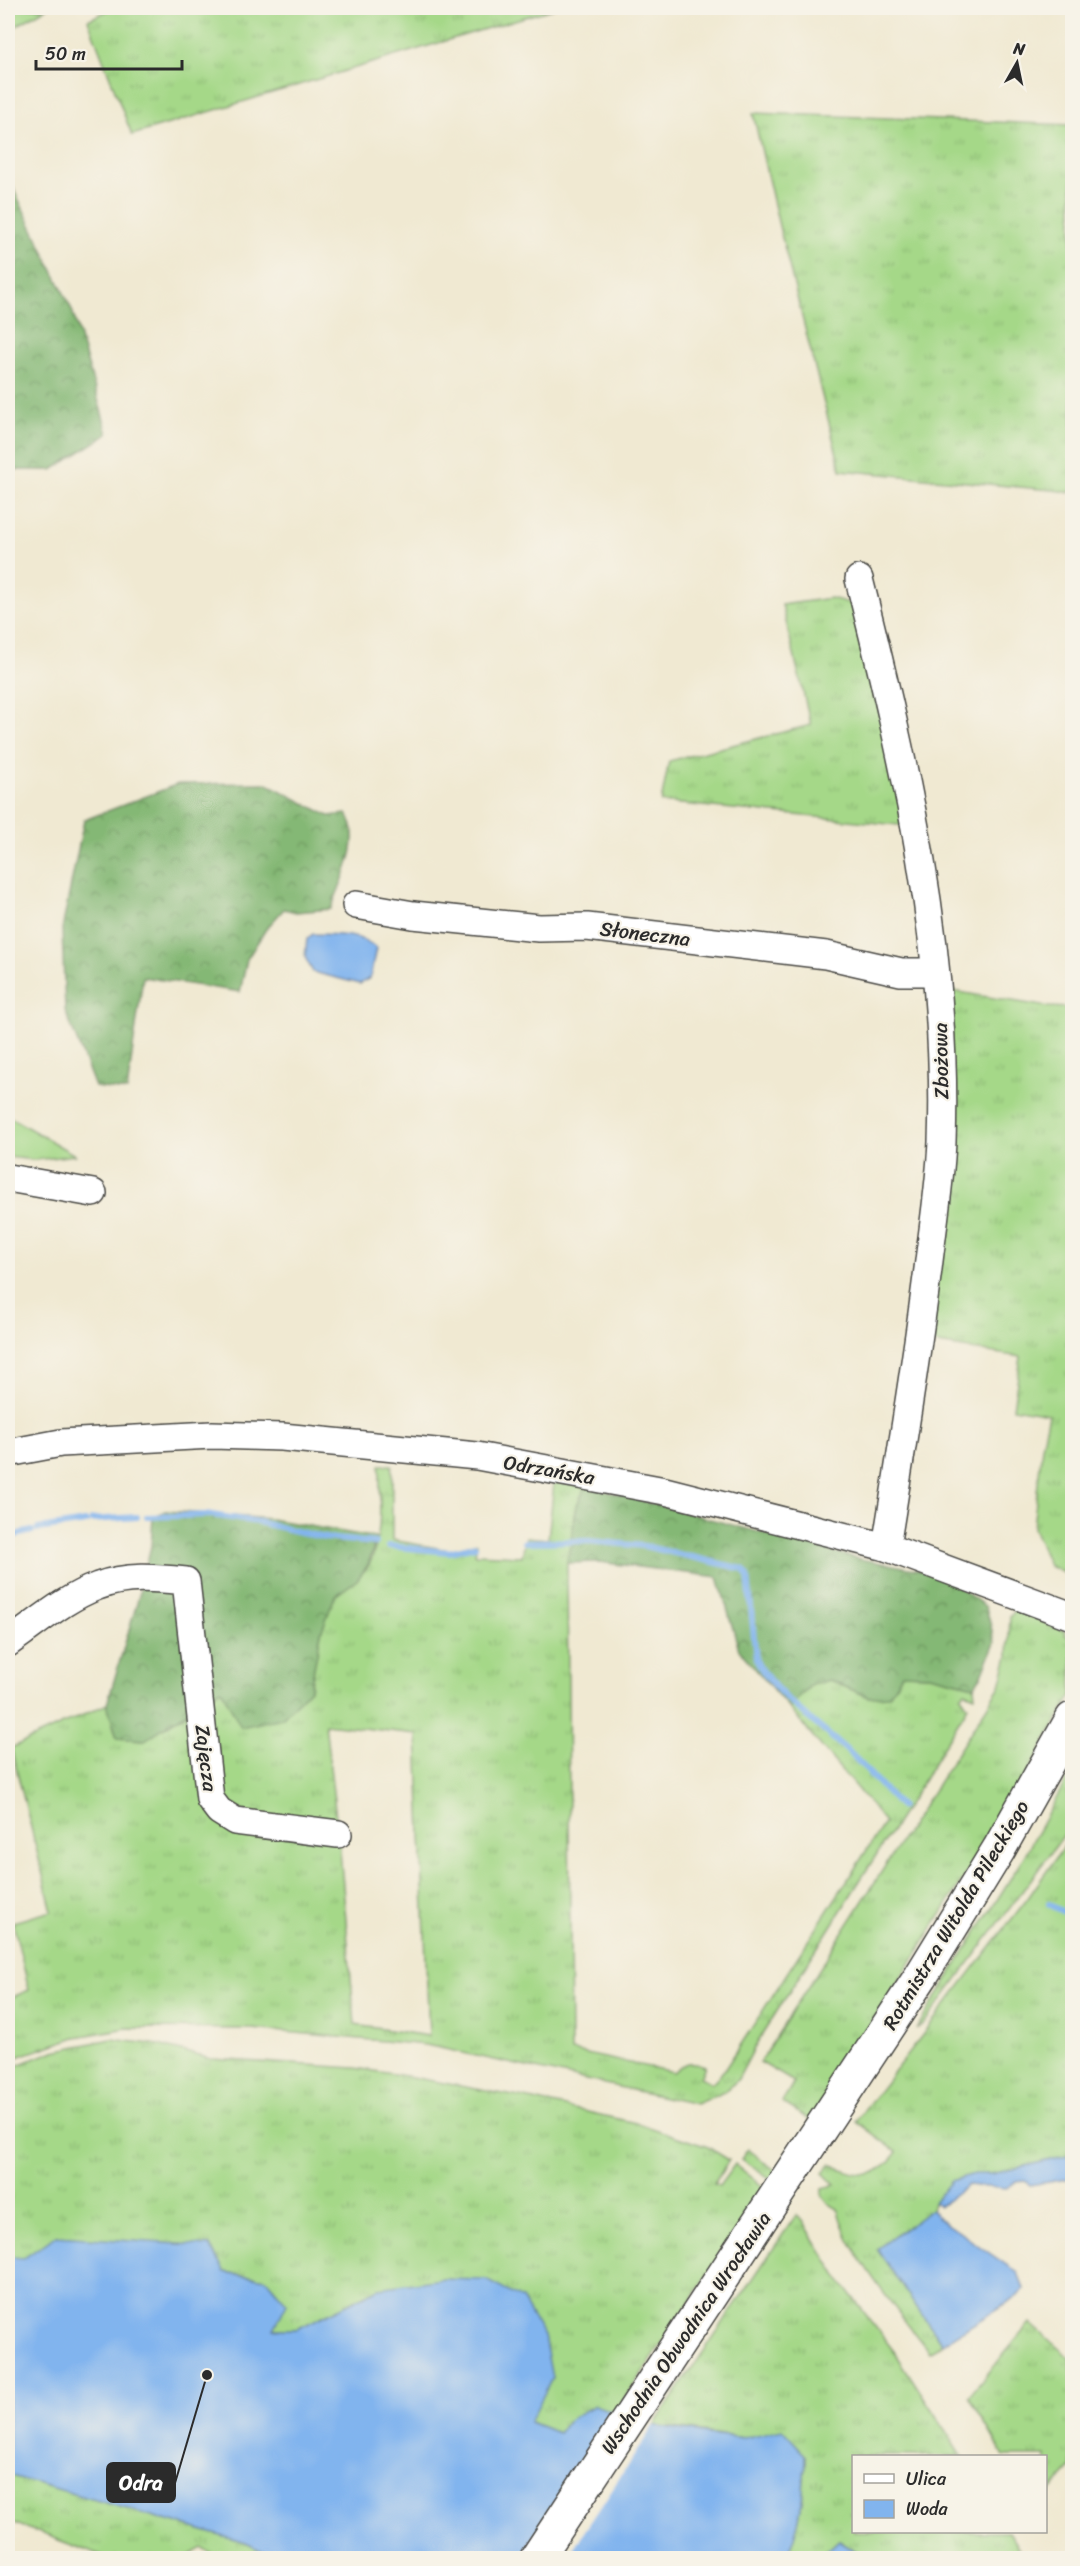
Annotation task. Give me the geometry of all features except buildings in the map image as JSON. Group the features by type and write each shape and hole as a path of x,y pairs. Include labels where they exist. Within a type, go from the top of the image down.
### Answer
{"main road":[{"name":"Rotmistrza Witolda Pileckiego","path":"836,2108 963,1907 1072,1719"},
{"name":"Wschodnia Obwodnica Wrocławia","path":"537,2559 836,2108"}],"street":[{"name":"Zbożowa","path":"859,579 884,680 927,886 934,972 942,1028 942,1142 919,1340 886,1547"},
{"name":"Słoneczna","path":"356,905 414,915 539,928 587,927 826,955 901,972 934,972"},
{"path":"8,1178 93,1192"},
{"name":"Odrzańska","path":"8,1453 61,1443 212,1435 282,1437 477,1456 665,1491 886,1547 1072,1616"},
{"name":"Zajęcza","path":"8,1643 75,1597 98,1585 130,1578 186,1581 210,1799 219,1811 236,1821 338,1834"}],"green space":[{"path":"8,8 47,8 8,31"},
{"path":"113,8 555,8 132,135 88,20"},
{"path":"753,113 1072,125 1072,492 841,470 779,226"},
{"path":"8,171 14,190 72,310 108,434 52,470 8,470"},
{"path":"831,598 853,604 909,826 661,802 669,761 811,725 782,605"},
{"path":"266,783 329,816 347,814 352,825 352,849 331,909 296,912 284,909 266,929 247,959 240,992 143,977 127,1091 95,1087 65,1010 62,929 84,820 178,784"},
{"path":"946,990 1048,1007 1072,1008 1072,1577 1049,1566 1033,1528 1042,1447 1049,1414 1013,1408 1021,1357 926,1342"},
{"path":"8,1116 75,1155 35,1160 8,1157"},
{"path":"380,1465 392,1465 392,1540 449,1550 477,1543 475,1554 522,1556 526,1537 548,1539 554,1483 586,1486 577,1505 567,1563 571,2051 673,2072 684,2064 695,2063 705,2066 700,2078 712,2083 725,2069 885,1822 789,1708 811,1685 829,1680 869,1697 889,1695 901,1674 930,1675 974,1686 975,1696 965,1692 961,1696 968,1706 920,1786 758,2041 738,2079 726,2091 696,2104 426,2045 252,2029 127,2028 76,2037 8,2060 8,1999 29,1990 13,1922 52,1911 11,1748 107,1704 117,1738 144,1740 193,1709 210,1809 339,1839 355,2025 429,2036 417,1734 325,1724 337,1826 248,1814 216,1796 207,1699 221,1689 310,1689 319,1641 330,1604 339,1592 366,1570 374,1554 380,1516"},
{"path":"586,1486 860,1559 926,1571 957,1586 986,1607 995,1643 982,1675 974,1686 930,1675 902,1674 889,1696 869,1697 829,1680 811,1685 789,1708 739,1650 718,1577 599,1562 567,1563 577,1505"},
{"path":"166,1511 271,1519 377,1538 368,1565 357,1580 335,1596 321,1633 310,1689 282,1718 241,1727 221,1689 145,1740 117,1738 107,1704 137,1603 151,1546 153,1517"},
{"path":"1016,1609 1066,1632 1065,1635 1072,1638 1072,1695 1008,1808 811,2121 782,2102 794,2082 760,2062 1000,1686 1008,1656 1010,1617"},
{"path":"1072,1770 1072,1824 923,2025 917,2028 1022,1860"},
{"path":"1072,1835 1072,2155 991,2174 974,2174 952,2181 934,2202 932,2209 877,2249 942,2344 929,2352 863,2263 851,2243 838,2209 824,2198 822,2188 835,2185 823,2173 830,2164 859,2174 875,2172 897,2152 856,2121 1028,1898"},
{"path":"111,2039 159,2045 211,2059 355,2068 406,2076 525,2098 636,2123 708,2147 729,2160 714,2184 719,2186 735,2164 766,2189 615,2413 571,2418 558,2433 529,2422 552,2378 379,2288 297,2329 273,2329 286,2303 266,2279 225,2272 104,2240 56,2236 24,2258 8,2257 8,2069 54,2051"},
{"path":"748,2149 777,2172 771,2180 741,2159"},
{"path":"796,2215 803,2221 838,2278 896,2354 961,2455 852,2455 852,2533 1009,2533 1025,2558 867,2558 838,2540 818,2558 785,2558 799,2520 805,2454 782,2430 744,2438 654,2425"},
{"path":"1030,2323 1072,2360 1072,2467 1047,2495 1047,2455 1003,2455 969,2396"},
{"path":"8,2475 246,2543 277,2558 219,2558 203,2548 185,2558 106,2558 8,2521"}],"water":[{"path":"313,934 355,937 370,943 376,948 370,978 360,984 313,972 305,957 307,939"},
{"path":"1072,2155 1072,2178 1030,2185 1025,2181 1016,2182 1006,2189 968,2185 940,2206 934,2202 951,2181 974,2174 991,2174"},
{"path":"932,2209 936,2216 1018,2273 1024,2288 1018,2296 942,2344 877,2249"},
{"path":"56,2236 210,2246 225,2272 266,2279 287,2303 274,2329 297,2329 379,2288 442,2279 486,2280 522,2299 544,2336 552,2378 530,2422 558,2433 571,2418 595,2405 646,2424 709,2434 744,2438 782,2429 805,2454 801,2508 791,2546 785,2558 277,2558 246,2543 8,2475 8,2257 24,2258"},
{"path":"838,2540 867,2558 818,2558"}],"pier":[{"path":"617,2410 656,2422 567,2558 520,2558"}],"waterway":[{"path":"147,1517 211,1515 258,1522 325,1538 376,1543"},
{"path":"92,1520 137,1517"},
{"path":"38,1529 86,1522"},
{"path":"8,1537 32,1531"},
{"path":"525,1542 588,1541 644,1546 743,1569 748,1576 756,1659 763,1672 786,1698 854,1757 901,1807"},
{"path":"389,1546 449,1552 475,1546"},
{"path":"1049,1904 1072,1917"}],"place":[{"name":"Odra","path":"207,2375"}]}
